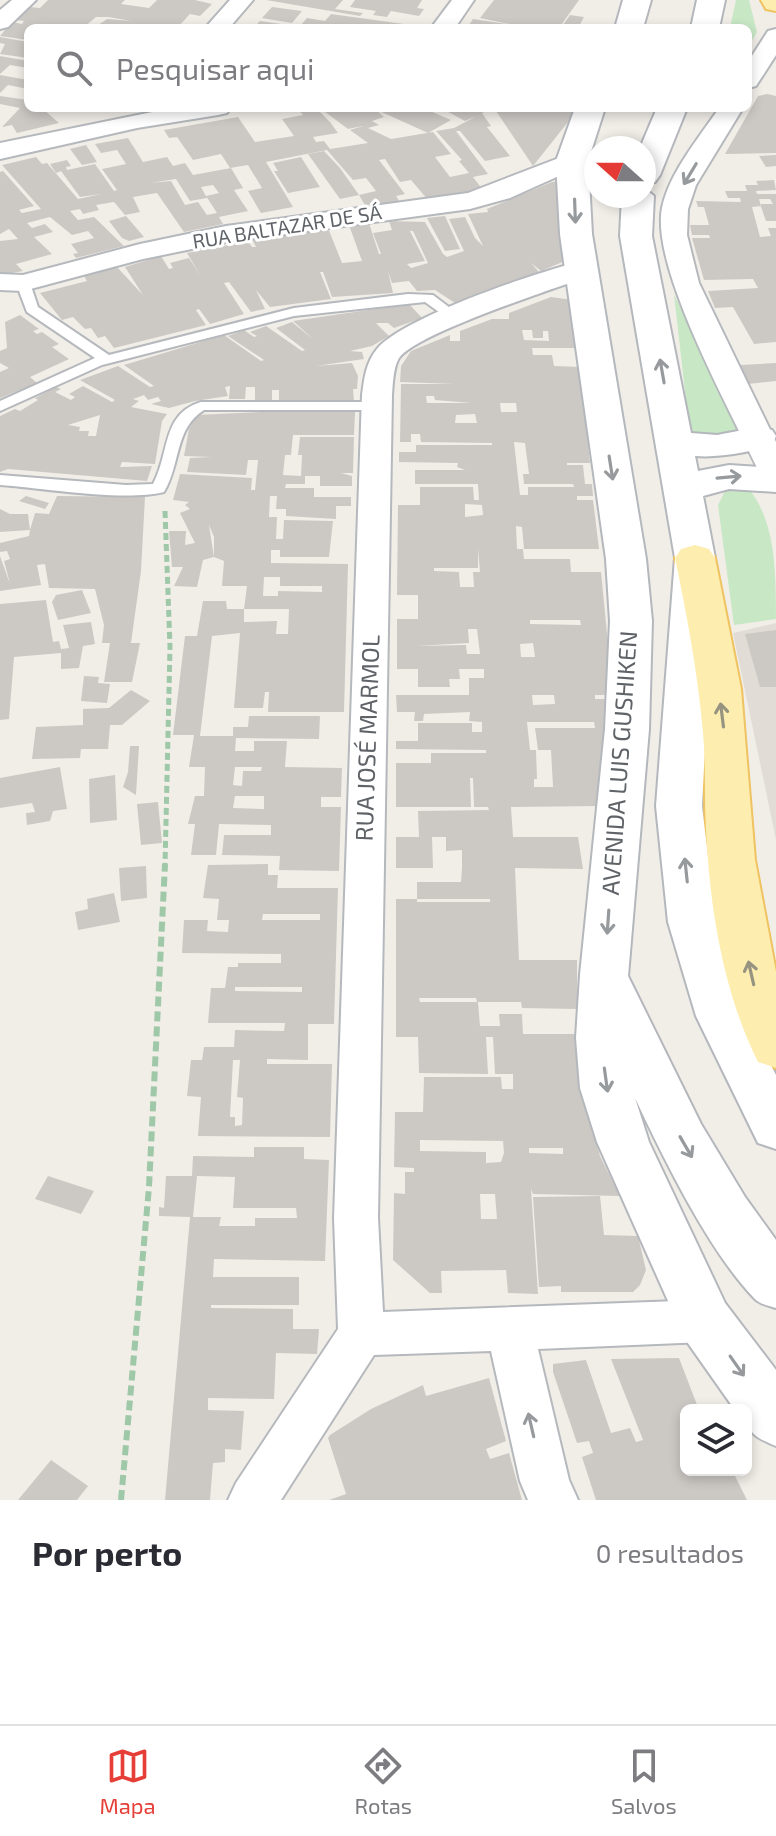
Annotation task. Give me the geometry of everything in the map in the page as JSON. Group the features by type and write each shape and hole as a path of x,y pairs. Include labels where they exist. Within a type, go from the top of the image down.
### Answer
{"main road":[{"path":"630,24 637,0"},
{"path":"706,24 711,0"},
{"name":"AVENIDA LUIS GUSHIKEN","path":"589,112 572,161 579,270 626,559 631,621 627,729 604,975 683,1143 744,1243 776,1283"},
{"path":"656,146 670,112"},
{"path":"637,208 636,236 714,653 725,734 729,833 739,918 757,1001 776,1047"},
{"path":"675,443 717,446 759,438"},
{"path":"684,490 704,480 724,476 745,475 776,480"},
{"path":"695,558 679,806 692,922 721,1016 776,1127"},
{"path":"604,975 601,1038 606,1088 623,1142 705,1321 776,1418"}],"street":[{"path":"0,22 25,0"},
{"path":"221,24 242,0"},
{"path":"446,24 463,0"},
{"path":"752,75 776,36"},
{"path":"0,151 143,115 175,112"},
{"path":"729,112 683,185 675,209 674,235 685,283 776,474"},
{"name":"RUA BALTAZAR DE SÁ","path":"11,283 226,234 470,201 501,192 572,161"},
{"name":"RUA JOSÉ MARMOL","path":"361,1334 356,1259 359,1045 377,406 382,366 387,354 399,343 455,317 579,270"},
{"path":"253,1500 361,1334 705,1321"},
{"path":"512,1326 515,1357 545,1481 553,1500"}],"lane":[{"path":"11,283 32,309 107,360"},
{"path":"0,407 78,370 107,360 250,321 379,300 428,298 455,317"},
{"path":"0,480 126,490 158,489 164,480 177,423 184,414 201,406 377,406"}],"path":[{"path":"121,1500 143,1268 162,954 170,587 165,500 158,489"}],"shaded area":[{"path":"776,623 776,840 733,633"}],"green space":[{"path":"736,0 749,0 757,32 752,40 752,24 731,24"},
{"path":"674,295 745,429 721,435 690,435"},
{"path":"748,488 757,501 769,532 775,566 776,619 734,625 718,505 726,489"}],"building":[{"path":"48,0 125,0 121,4 149,8 157,0 195,0 212,4 200,16 190,14 181,24 100,24 107,19 132,21 96,17 88,24 24,24 24,39 0,36 12,22 22,24 24,21 15,20 29,7 40,8"},
{"path":"266,0 343,0 335,9 363,13 360,16"},
{"path":"355,0 422,0 417,8 424,9 419,16 391,11 387,17 373,15 376,11 350,7"},
{"path":"494,0 579,0 562,24 508,24 480,18"},
{"path":"272,7 302,11 292,23 262,18"},
{"path":"331,14 404,24 302,24 307,18 325,21"},
{"path":"570,15 584,17 580,24 564,24"},
{"path":"473,19 506,24 470,24"},
{"path":"0,37 24,41 24,57 0,54 5,44 0,43"},
{"path":"0,56 24,60 24,67 10,65 0,74"},
{"path":"0,75 24,79 24,88 8,85 0,93"},
{"path":"0,96 24,99 24,112 47,112 59,123 17,133 12,125 2,127 20,108 0,104"},
{"path":"758,96 776,96 776,153 725,154 749,112 752,112"},
{"path":"300,112 320,112 330,122 338,133 313,137 316,142 324,141 330,149 368,143 350,130 363,126 348,129 325,112 378,112 384,117 372,121 379,125 368,128 391,139 433,132 451,154 435,157 450,177 469,173 459,161 462,160 436,131 454,128 477,116 465,121 448,112 484,112 491,126 487,127 510,156 485,161 460,131 456,131 488,174 473,177 483,190 428,200 411,180 400,182 385,159 379,160 405,194 396,196 400,202 365,205 359,195 376,191 366,178 353,180 327,150 266,162 293,207 261,213 248,191 262,188 248,165 230,168 221,154 193,160 177,137 169,138 164,130 238,117 255,142 294,136 282,119 303,115"},
{"path":"382,112 432,112 451,120 428,133"},
{"path":"497,112 576,112 533,166"},
{"path":"128,138 143,162 167,157 173,166 185,163 193,175 231,168 243,188 234,190 248,211 219,217 223,224 184,232 157,193 133,197 140,212 125,215 114,202 96,205 99,210 83,214 80,209 70,211 78,220 94,217 124,246 76,258 73,254 78,253 71,244 94,238 88,231 72,235 50,217 27,223 32,228 45,224 53,232 34,237 52,254 16,264 23,271 0,275 0,241 18,239 9,229 0,234 0,172 3,171 34,206 19,210 22,213 41,209 2,165 36,157 42,164 47,163 78,199 101,194 80,197 61,171 56,173 50,164 67,160 71,166 66,167 67,170 95,164 114,191 117,190 102,169 126,164 117,150 101,153 95,144","holes":["176,179 190,201 207,198 201,187 213,185 219,193 206,196 217,213 207,215 198,202 185,205 171,181 150,183"]},
{"path":"86,145 97,162 82,165 70,149"},
{"path":"324,151 359,195 340,199 308,154"},
{"path":"776,155 776,166 766,167 759,156"},
{"path":"301,157 320,187 288,193 274,171 278,171 273,163"},
{"path":"774,180 776,190 756,191 757,194 776,194 776,221 766,221 761,206 752,207 760,237 771,236 768,228 776,228 776,342 754,344 733,307 715,308 708,291 758,288 753,279 704,280 692,238 710,238 709,235 692,235 690,225 709,225 704,207 698,207 696,201 741,202 740,198 728,198 725,191 747,191 745,185","holes":["759,199 770,199 773,204 760,204"]},
{"path":"563,181 565,261 541,271 531,263 539,272 455,303 435,290 417,291 409,281 392,283 388,271 393,293 332,297 323,272 320,272 331,299 270,307 256,290 265,309 251,312 229,282 224,283 244,314 210,324 199,309 196,310 206,325 114,348 105,336 98,338 91,328 85,329 73,317 62,320 40,293 87,281 84,276 117,267 143,295 125,267 161,256 169,269 173,268 170,263 189,258 200,275 187,253 246,238 252,247 256,247 252,239 328,228 342,263 362,261 349,225 369,223 381,254 373,233 392,230 389,221 425,222 447,257 464,251 449,219 465,217 475,238 483,246 468,214 488,212 487,209 552,182","holes":["410,231 413,231 428,263 411,268 407,264 425,261"]},
{"path":"126,216 144,237 129,241 122,238 109,221"},
{"path":"445,216 460,249 445,251 427,218"},
{"path":"551,297 573,300 578,348 532,348 533,355 552,355 554,366 580,367 590,463 567,465 583,465 585,484 592,484 593,496 577,496 577,500 593,500 599,549 524,549 522,527 516,526 517,549 523,549 524,559 570,559 571,572 601,572 613,695 595,695 595,699 613,699 619,751 602,750 602,753 614,753 604,806 511,807 513,837 578,837 583,869 515,868 519,960 577,960 577,1009 522,1008 521,1002 478,1002 480,1026 500,1026 499,1014 522,1014 523,1034 576,1034 588,1114 600,1156 620,1196 533,1194 531,1189 538,1294 508,1293 506,1270 441,1271 442,1293 430,1293 393,1260 394,1193 405,1194 405,1172 414,1172 414,1168 394,1167 395,1112 423,1112 424,1077 501,1077 502,1089 513,1089 513,1074 495,1074 493,1037 486,1037 488,1074 419,1073 418,1037 396,1037 396,899 417,899 417,882 461,882 462,850 446,851 446,837 432,837 433,868 396,868 396,837 419,837 418,811 489,810 488,807 474,807 473,778 470,778 471,807 396,807 396,763 431,763 431,753 486,753 486,750 396,749 396,741 418,741 418,723 472,723 472,732 482,732 482,722 469,721 470,712 424,714 423,721 414,721 415,712 397,712 396,695 469,695 469,678 484,678 484,669 459,669 460,679 449,679 450,687 418,687 418,669 397,669 397,619 418,619 418,595 397,595 398,505 420,505 420,487 473,487 474,500 479,500 478,484 415,484 415,470 465,470 457,467 458,463 399,462 399,452 416,452 416,445 492,445 421,442 420,434 411,434 411,442 400,442 401,384 455,384 400,382 401,366 411,351 450,335 450,341 460,341 460,331 492,319 509,319 509,313","holes":["522,330 532,330 533,338 543,338 543,331 548,331 549,341 524,340","426,396 434,396 435,400 471,403 427,403","500,403 516,403 517,412 501,412","475,414 477,423 455,423 456,415","514,442 525,443 529,474 523,474 524,484 573,484 574,487 528,487 528,495 520,495","465,504 482,505 483,515 465,517","478,549 480,572 473,572 474,587 460,587 459,572 434,571 434,568 478,568","530,620 580,620 581,625 530,624","468,629 477,629 480,654 467,654 466,645 415,646 469,643","533,643 535,657 521,657 520,644","532,695 554,695 555,704 533,705","527,722 594,722 595,728 535,728 538,750 551,750 553,787 534,787 534,779 537,779 536,750 530,750","417,899 490,899 490,902 417,902","419,998 476,998 477,1002 420,1002","420,1140 503,1141 501,1162 486,1163 486,1152 420,1151","529,1148 563,1148 563,1154 529,1153","480,1194 495,1194 497,1219 481,1219"]},
{"path":"409,304 422,318 394,328 388,323 376,323 389,336 372,346 350,351 362,352 364,359 316,366 352,363 358,376 357,389 353,389 354,402 279,401 279,390 272,390 272,400 255,400 255,387 246,387 245,399 229,399 230,386 225,387 228,396 169,408 151,404 161,401 158,397 148,400 144,395 133,399 139,401 131,407 167,414 162,421 155,464 122,462 120,467 152,466 147,481 8,469 0,472 0,416 15,409 20,411 38,400 35,398 56,387 61,389 55,392 71,400 75,397 69,394 83,386 112,402 115,400 80,380 118,366 150,387 154,386 124,365 224,335 261,361 264,360 228,336 244,330 254,337 257,336 250,332 266,326 302,351 305,350 276,328 292,322 314,340 293,321","holes":["100,415 96,436 88,436 89,431 79,431 80,427 68,425"]},
{"path":"20,315 39,329 33,331 37,334 42,332 59,344 52,347 69,359 30,377 37,383 0,398 0,372 9,368 0,363 0,351 7,348 5,322"},
{"path":"776,363 776,381 748,384 740,365"},
{"path":"355,412 354,435 293,435 291,455 285,455 283,475 301,476 302,455 298,455 300,437 354,437 353,473 341,473 352,476 352,486 320,486 320,476 305,476 305,484 286,484 285,488 314,488 314,497 351,497 351,506 336,506 336,519 286,516 286,509 276,509 277,496 270,496 269,517 277,517 276,539 283,539 284,520 333,521 329,557 280,557 280,550 271,550 271,563 348,564 344,712 268,712 269,692 265,692 263,708 234,708 240,633 212,636 200,736 233,736 233,727 248,727 249,716 320,716 319,739 236,738 235,751 254,751 254,741 287,741 285,767 342,768 341,797 321,797 321,807 341,807 339,871 279,870 280,856 222,855 224,835 271,835 271,825 219,824 216,855 191,855 195,824 188,824 195,796 204,796 205,767 189,767 194,735 173,735 185,636 197,636 203,601 226,601 227,609 244,609 247,586 222,586 224,561 214,557 203,560 197,587 174,586 183,567 172,567 169,531 186,531 185,545 195,543 180,513 190,509 185,505 189,502 173,500 180,474 252,478 251,490 255,490 258,460 248,460 246,475 187,472 190,458 211,457 184,456 189,429 196,415","holes":["209,525 214,537 214,557","264,577 280,577 280,586 322,586 322,592 278,591 278,596 263,596","244,609 289,609 288,634 276,634 277,621 244,622","235,767 262,767 261,771 243,771 242,786 233,785","235,796 264,796 264,809 233,808"]},
{"path":"26,496 49,503 45,509 19,501"},
{"path":"57,496 145,497 141,571 131,643 140,643 132,682 104,682 110,643 102,643 104,625 95,589 49,588 45,564 37,565 41,585 0,591 0,556 10,584 4,561 10,559 7,551 0,552 0,543 29,536 35,513 49,514"},
{"path":"0,509 10,514 28,514 30,530 0,532"},
{"path":"82,590 91,613 58,620 52,602 56,595"},
{"path":"46,600 53,642 59,641 61,649 69,648 63,625 91,622 95,644 83,646 79,668 61,669 61,653 14,657 9,719 0,720 0,604"},
{"path":"776,630 776,687 760,687 745,634"},
{"path":"84,676 99,677 98,683 110,684 107,703 81,701"},
{"path":"131,690 150,701 122,725 110,725 108,749 81,749 80,758 32,759 36,727 83,725 83,709 109,708"},
{"path":"130,746 139,746 136,795 123,787 128,772"},
{"path":"60,767 67,809 53,811 50,821 27,825 26,813 35,812 32,803 0,808 0,778"},
{"path":"115,775 117,820 90,823 89,779"},
{"path":"158,802 162,843 141,845 137,804"},
{"path":"268,864 268,875 278,875 277,888 338,888 334,1024 308,1024 308,1060 267,1059 267,1064 332,1064 330,1137 198,1136 201,1097 187,1096 191,1060 202,1060 204,1047 234,1047 235,1030 284,1031 285,1023 208,1023 211,988 225,988 228,967 238,967 238,963 281,963 281,954 182,953 184,920 208,920 207,931 228,932 229,920 217,920 219,899 203,898 208,865","holes":["263,914 320,914 320,920 262,920","235,987 302,987 302,992 235,991","233,1060 240,1060 237,1097 243,1098 242,1125 235,1126 235,1117 230,1117"]},
{"path":"146,866 147,898 121,901 119,868"},
{"path":"114,893 120,922 78,930 75,912 88,909 87,899"},
{"path":"254,1147 304,1147 304,1159 329,1160 325,1261 214,1259 213,1277 299,1277 299,1305 211,1305 211,1308 293,1309 293,1329 319,1329 317,1354 276,1353 274,1399 208,1398 208,1410 244,1411 241,1450 225,1449 225,1462 213,1463 210,1500 165,1500 190,1217 159,1216 159,1207 164,1208 166,1176 192,1176 193,1156 254,1157","holes":["197,1176 235,1177 233,1208 296,1208 297,1218 255,1218 255,1226 219,1226 221,1217 193,1217"]},
{"path":"48,1176 94,1191 81,1214 35,1199"},
{"path":"600,1196 604,1235 638,1236 646,1270 640,1285 633,1292 561,1292 561,1286 539,1287 533,1197"},
{"path":"679,1358 697,1404 680,1404 680,1476 735,1476 747,1500 596,1500 582,1457 593,1453 589,1441 577,1443 553,1364 586,1360 611,1433 630,1428 636,1442 643,1440 611,1359"},
{"path":"489,1378 506,1441 486,1449 490,1459 509,1453 522,1500 329,1500 346,1494 328,1438 330,1435 371,1409 423,1385 426,1396"},
{"path":"51,1460 88,1486 77,1500 18,1500"}]}
